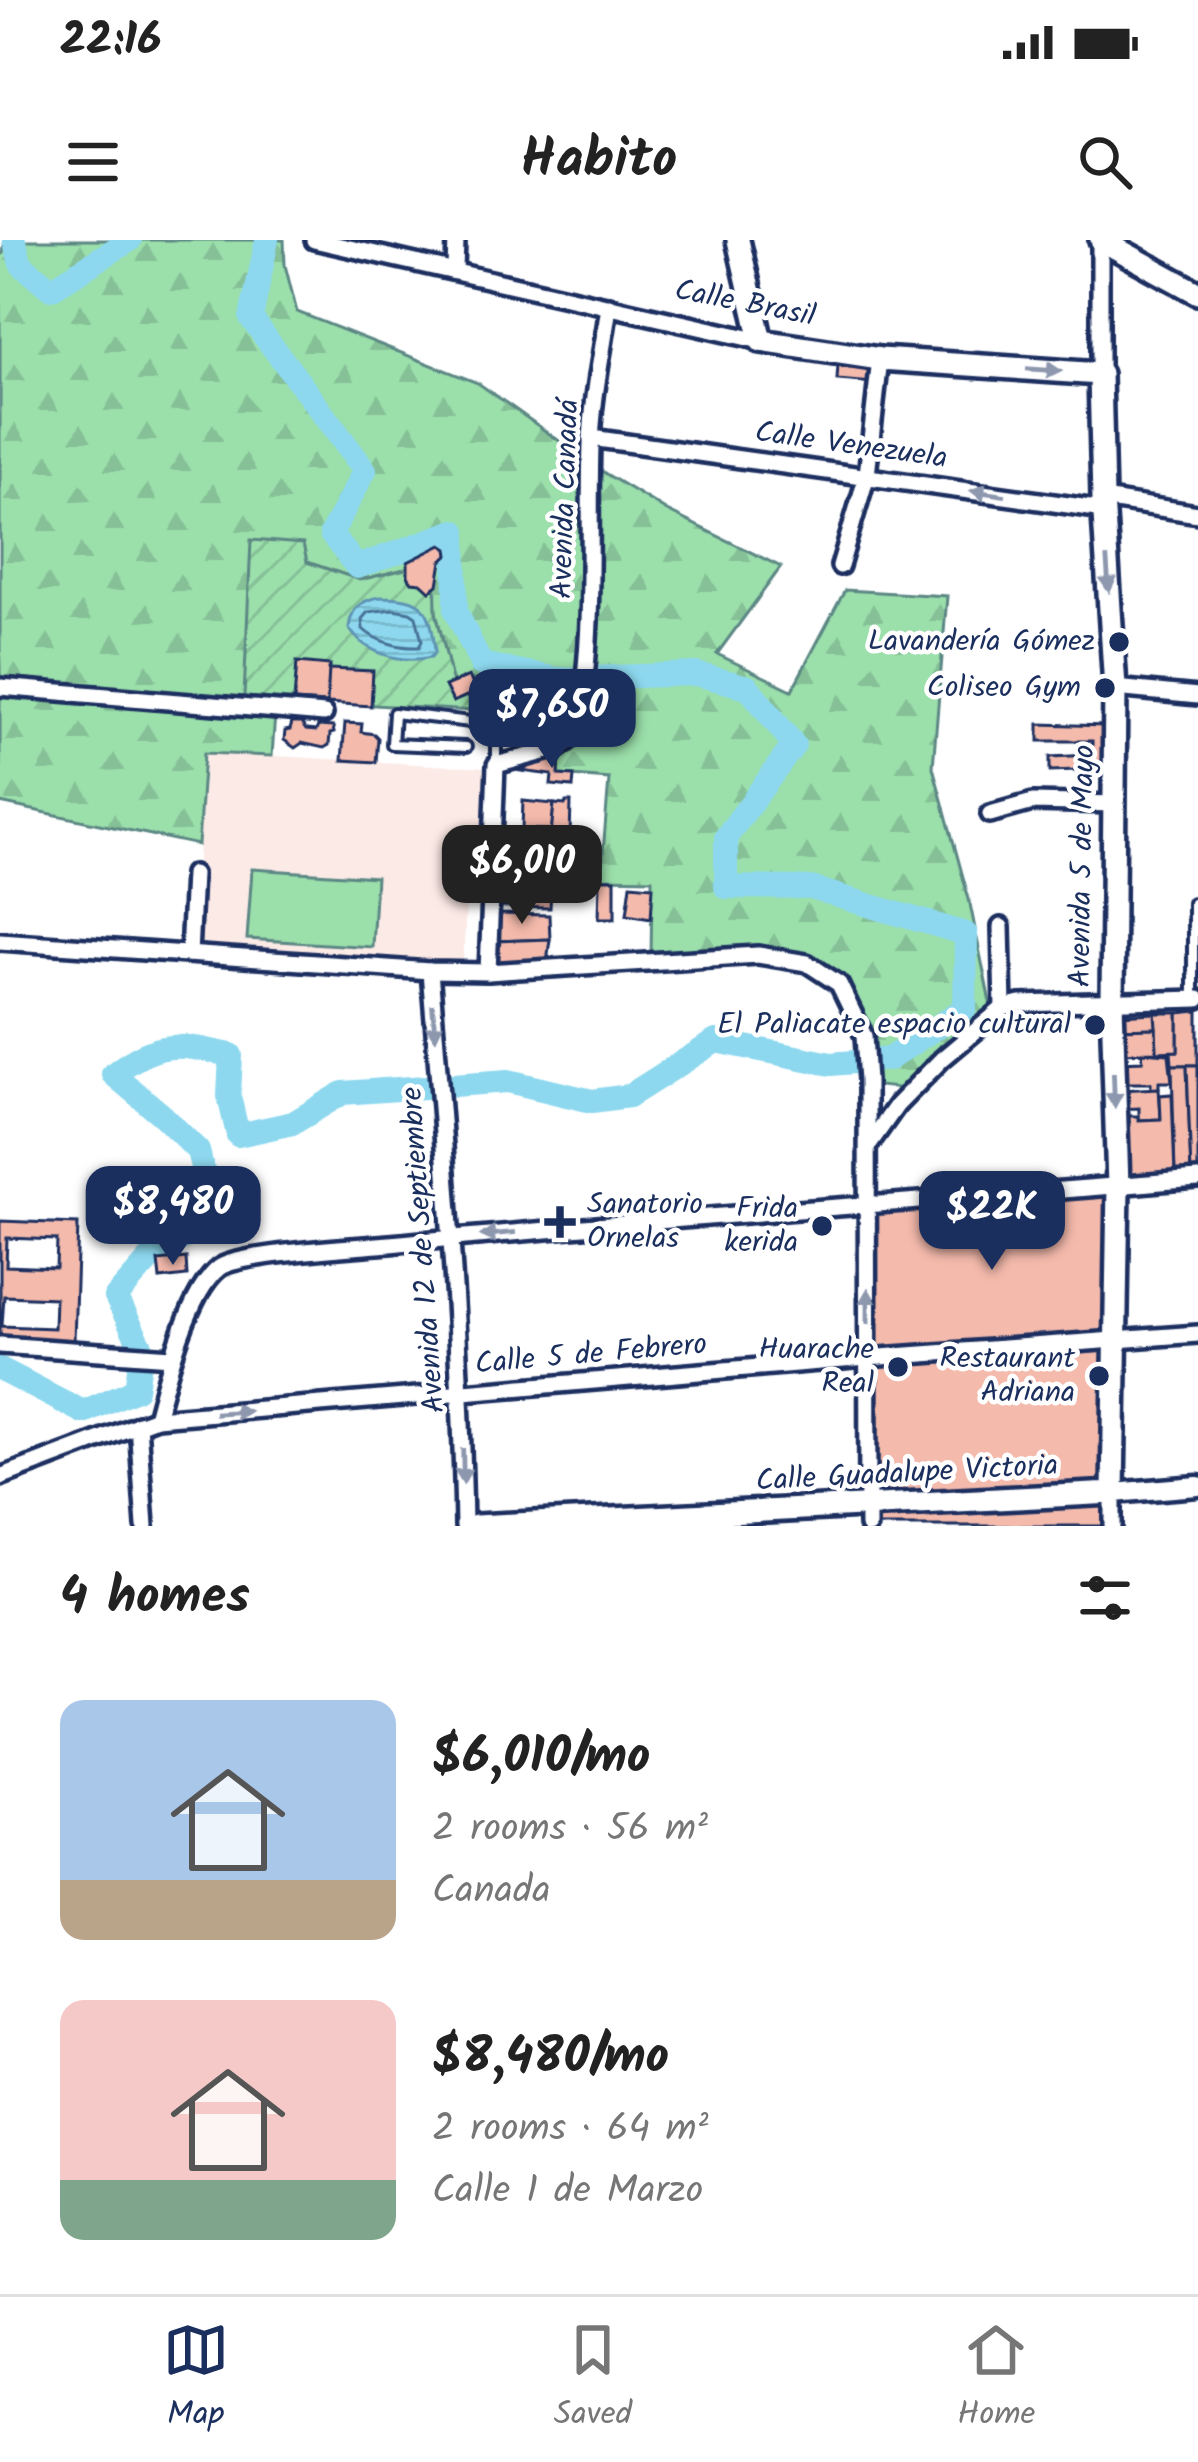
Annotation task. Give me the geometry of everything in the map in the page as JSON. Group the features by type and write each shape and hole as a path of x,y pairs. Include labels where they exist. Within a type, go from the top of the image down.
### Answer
{"main road":[{"path":"738,240 761,341"},
{"path":"1101,240 1198,293"},
{"name":"Calle Brasil","path":"761,341 880,358 1100,374"},
{"name":"Avenida 5 de Mayo","path":"1100,374 1115,688 1112,1003 1118,1186 1113,1493"},
{"name":"Calle Guadalupe Victoria","path":"476,1526 868,1516 1113,1493"}],"street":[{"name":"Calle Brasil","path":"314,240 761,341"},
{"path":"455,270 456,240"},
{"name":"Avenida 5 de Mayo","path":"1100,374 1101,240"},
{"name":"Avenida Canadá","path":"496,765 559,748 576,735 585,695 591,438 609,306"},
{"path":"840,566 867,475 880,358"},
{"name":"Calle Venezuela","path":"591,438 1198,514"},
{"path":"0,688 324,714"},
{"path":"1115,688 1198,696"},
{"path":"488,972 496,765"},
{"path":"990,814 1033,802 1115,804"},
{"path":"189,954 193,874"},
{"path":"1001,927 1003,1008"},
{"path":"0,941 430,971 488,972 758,955 807,963 839,984 864,1036 867,1081 868,1516"},
{"name":"Avenida 12 de Septiembre","path":"430,971 453,1238 464,1526"},
{"path":"868,1147 897,1105 1003,1008 1196,999"},
{"path":"156,1418 164,1356 202,1292 220,1267 256,1257 1198,1179"},
{"name":"Calle 5 de Febrero","path":"0,1477 156,1418 1198,1334"},
{"path":"0,1345 164,1356"},
{"path":"138,1424 145,1526"},
{"name":"Calle Guadalupe Victoria","path":"1113,1493 1198,1486"},
{"path":"1113,1493 1113,1526"}],"lane":[{"path":"466,747 392,744 394,712 496,725 496,765"},
{"path":"1193,903 1196,999"}],"shaded area":[{"path":"204,752 486,768 478,883 467,885 463,964 193,947"}],"green space":[{"path":"5,240 284,240 297,312 478,383 606,474 667,511 781,567 717,654 792,690 845,590 947,596 933,767 969,899 991,1007 941,1045 905,1089 870,1085 857,1007 809,960 651,961 652,879 601,878 609,779 559,775 560,752 582,733 591,694 478,679 453,685 436,612 434,562 360,580 307,562 244,696 276,700 272,756 204,753 198,845 0,803 0,256"},
{"path":"251,540 303,544 307,562 360,580 435,562 436,612 453,684 490,681 488,712 244,697"},
{"path":"252,869 376,877 372,947 247,939"}],"water":[{"path":"379,597 407,599 423,608 433,637 431,657 386,655 356,637 349,628 354,611"}],"building":[{"path":"838,365 874,368 873,383 837,380"},
{"path":"442,545 449,555 442,561 438,585 430,591 412,582 408,562"},
{"path":"297,662 330,665 327,703 294,701"},
{"path":"329,669 373,671 371,706 327,703"},
{"path":"469,676 476,692 453,702 445,686"},
{"path":"551,692 577,696 572,710 558,706 556,713 548,711"},
{"path":"292,723 316,731 318,726 333,727 334,733 324,748 302,743 295,748 284,740"},
{"path":"345,723 362,724 361,732 378,738 376,762 342,760"},
{"path":"1039,724 1106,726 1107,769 1050,771 1050,757 1092,755 1092,741 1039,741"},
{"path":"560,752 559,775 574,776 573,787 551,785 552,775 521,771"},
{"path":"523,801 554,804 552,830 522,829"},
{"path":"571,802 569,873 547,873 554,804"},
{"path":"500,872 552,873 550,908 498,907"},
{"path":"600,879 615,879 615,918 599,918"},
{"path":"631,884 653,886 651,918 627,914"},
{"path":"498,914 549,915 550,939 495,941"},
{"path":"550,939 547,962 493,966 495,941"},
{"path":"1198,1011 1198,1065 1172,1065 1171,1051 1178,1051 1178,1013"},
{"path":"1155,1013 1178,1013 1178,1051 1157,1052"},
{"path":"1155,1013 1156,1028 1118,1029 1118,1015"},
{"path":"1156,1028 1157,1052 1119,1053 1118,1029"},
{"path":"1142,1052 1169,1054 1172,1082 1159,1082 1159,1088 1151,1089 1151,1083 1125,1083 1119,1062 1143,1061"},
{"path":"1172,1065 1187,1065 1191,1174 1175,1175"},
{"path":"1187,1065 1198,1065 1198,1173 1191,1174"},
{"path":"1159,1088 1161,1119 1139,1120 1139,1108 1120,1109 1119,1090"},
{"path":"1172,1094 1175,1175 1122,1179 1120,1116 1161,1119 1160,1095"},
{"path":"1112,1193 1111,1337 874,1353 871,1211"},
{"path":"0,1221 78,1224 74,1341 0,1339","holes":["7,1238 57,1240 56,1268 6,1266","4,1296 55,1298 54,1328 2,1326"]},
{"path":"186,1258 187,1276 160,1279 158,1261"},
{"path":"1103,1351 1104,1486 872,1504 873,1365"},
{"path":"1104,1502 1104,1526 873,1526 873,1516"}],"waterway":[{"path":"14,240 21,264 51,289 130,240"},
{"path":"0,1369 83,1412 136,1389 142,1348 116,1297 156,1252 188,1235 211,1203 198,1151 113,1074 157,1050 182,1047 231,1055 229,1096 238,1135 293,1123 343,1093 508,1081 592,1101 629,1096 716,1041 831,1064 889,1059 965,1008 966,934 811,888 726,887 726,837 794,745 748,687 696,674 558,679 481,664 456,611 455,531 357,567 331,534 365,470 251,318 267,240"}],"place":[{"name":"Lavandería Gómez","path":"1119,642"},
{"name":"Coliseo Gym","path":"1105,688"},
{"name":"El Paliacate espacio cultural","path":"1095,1025"},
{"name":"Sanatorio Ornelas","path":"560,1222"},
{"name":"Frida kerida","path":"822,1226"},
{"name":"Huarache Real","path":"898,1367"},
{"name":"Restaurant Adriana","path":"1099,1376"}]}
